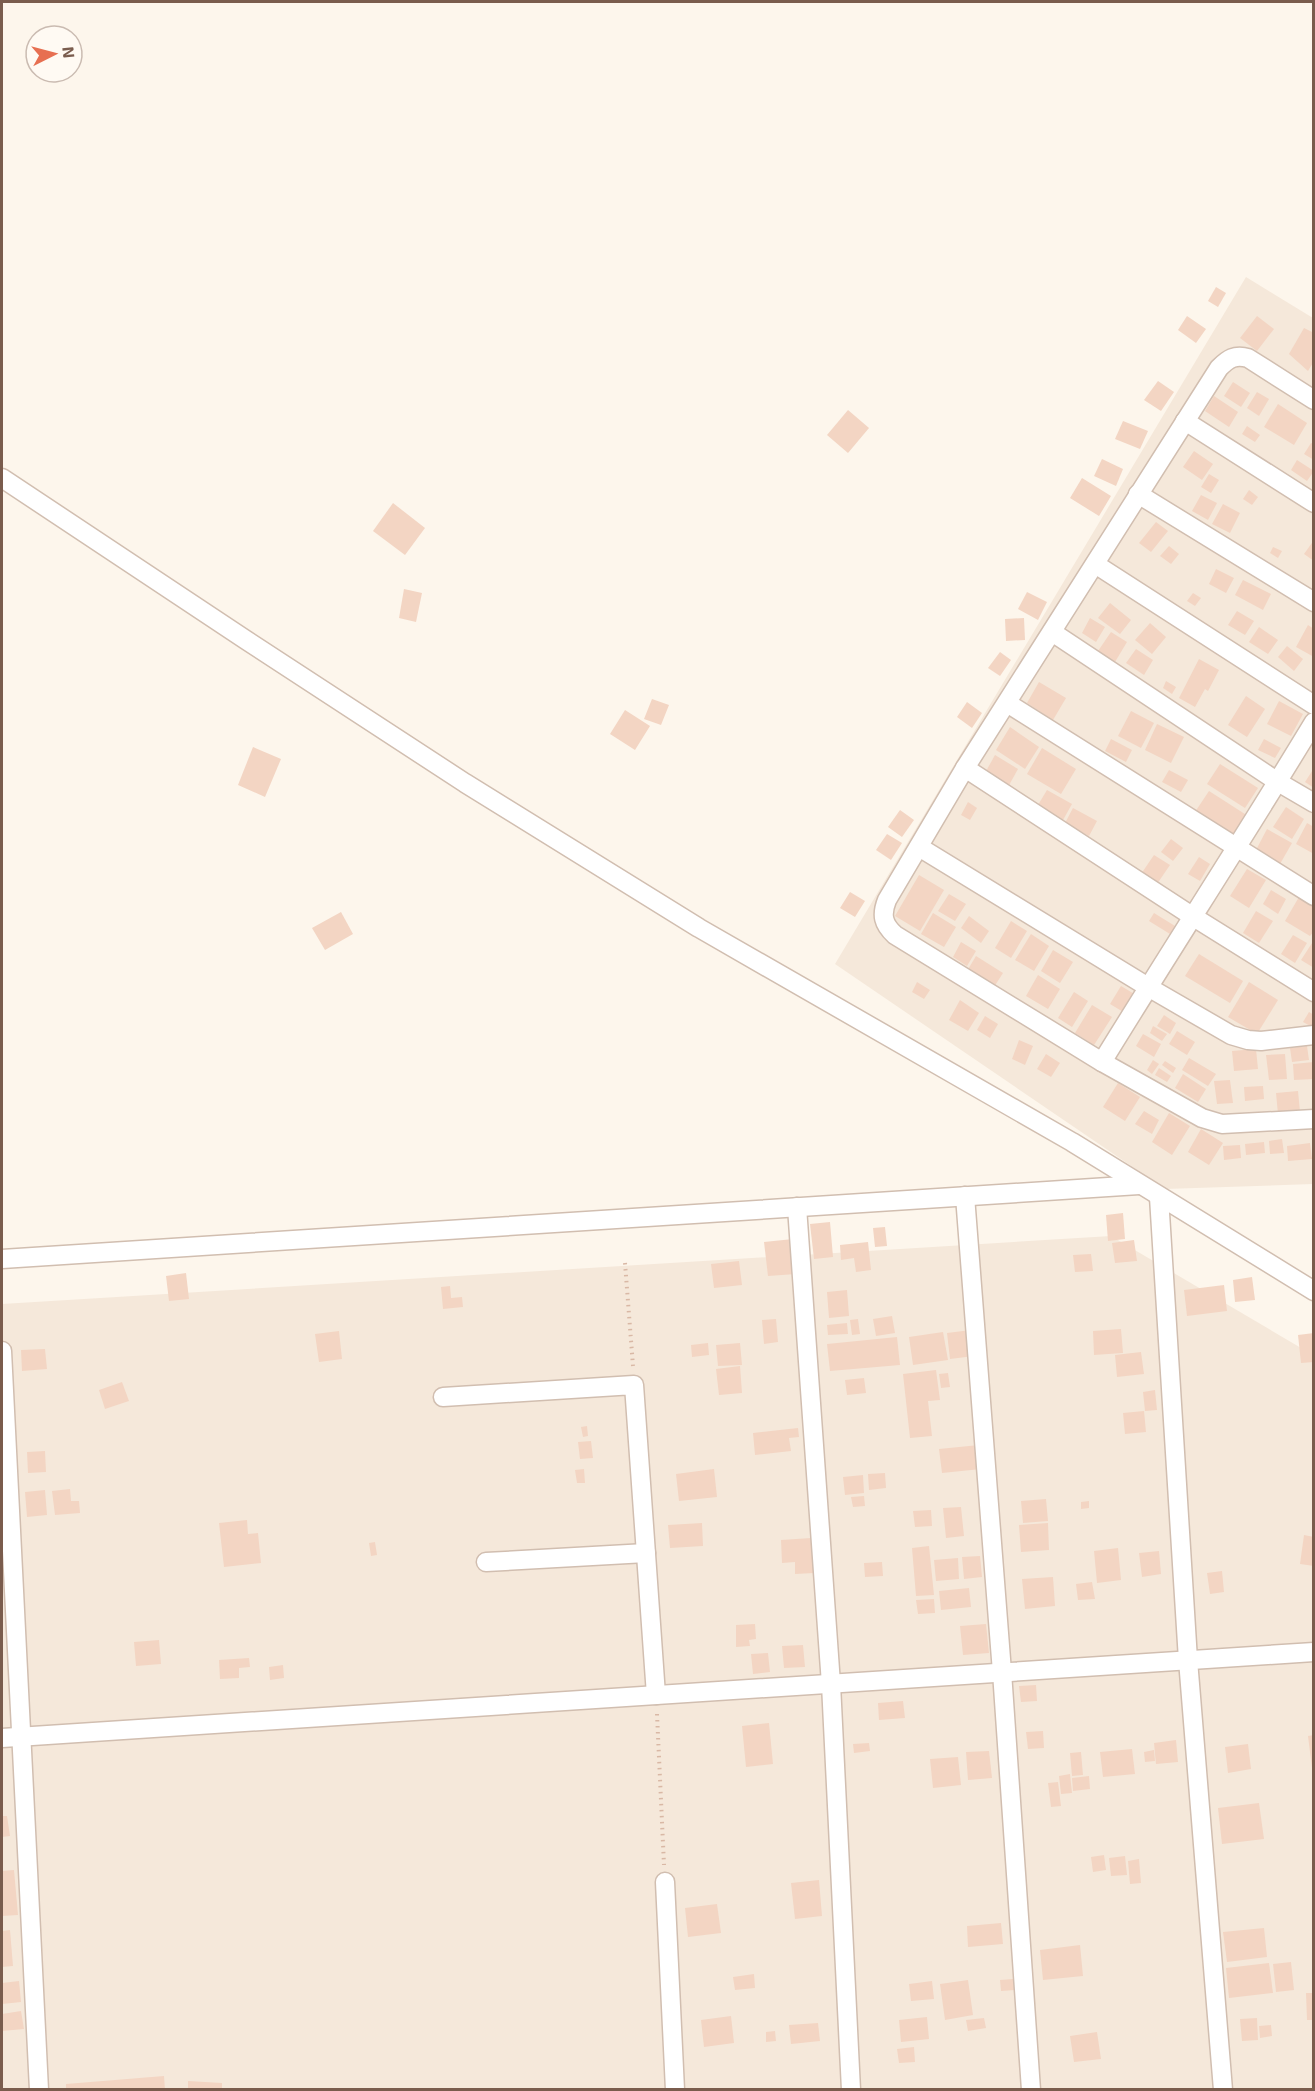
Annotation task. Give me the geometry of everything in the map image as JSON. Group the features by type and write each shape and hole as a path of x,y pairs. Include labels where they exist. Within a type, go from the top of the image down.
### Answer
{"street":[{"path":"1314,400 1248,358 1235,356 1227,359 1219,368 965,768 883,910 887,928 895,935 1102,1062 1202,1118 1222,1124 1314,1119"},
{"path":"1185,421 1314,502"},
{"path":"2,478 465,783 699,928 1063,1137 1314,1291"},
{"path":"1138,494 1314,602"},
{"path":"1095,564 1314,705"},
{"path":"1052,633 1278,782 1314,803"},
{"path":"1007,703 1314,897"},
{"path":"1102,1062 1192,916 1237,849 1314,722"},
{"path":"965,768 1192,916 1314,992"},
{"path":"919,848 1230,1035 1261,1041 1314,1035"},
{"path":"2,1259 1139,1185"},
{"path":"965,1196 1002,1672 1031,2090"},
{"path":"1159,1197 1188,1660 1222,2090"},
{"path":"797,1207 831,1684 850,2090"},
{"path":"2,1351 39,2090"},
{"path":"443,1397 634,1385 656,1695"},
{"path":"486,1562 646,1553"},
{"path":"2,1738 1314,1652"},
{"path":"665,1882 675,2090"}],"path":[{"path":"625,1263 634,1385"},
{"path":"656,1695 665,1882"}],"shaded area":[{"path":"1246,277 1313,318 1313,1184 1165,1189 835,964"},
{"path":"1111,1236 1313,1355 1313,2089 2,2090 2,1304"}],"building":[{"path":"1216,287 1226,293 1218,307 1208,301"},
{"path":"1187,316 1206,329 1196,343 1178,330"},
{"path":"1257,316 1274,329 1257,351 1240,338"},
{"path":"1304,328 1314,333 1314,361 1308,371 1289,354"},
{"path":"1158,381 1174,392 1161,411 1144,400"},
{"path":"1233,382 1250,393 1241,407 1224,396"},
{"path":"1257,392 1269,399 1259,416 1247,408"},
{"path":"1214,396 1238,412 1229,427 1205,411"},
{"path":"1278,404 1307,423 1294,445 1264,427"},
{"path":"848,410 869,428 848,453 827,435"},
{"path":"1123,421 1148,431 1140,449 1115,439"},
{"path":"1247,426 1260,435 1255,442 1242,434"},
{"path":"1311,443 1314,444 1314,460 1304,454"},
{"path":"1194,451 1213,464 1202,480 1183,467"},
{"path":"1102,459 1123,469 1116,486 1094,476"},
{"path":"1297,460 1314,471 1307,481 1291,470"},
{"path":"1209,474 1219,480 1211,493 1201,487"},
{"path":"1082,478 1111,496 1099,516 1070,498"},
{"path":"1249,490 1258,497 1252,505 1243,499"},
{"path":"1201,495 1217,503 1208,520 1192,511"},
{"path":"393,503 425,528 405,555 373,531"},
{"path":"1223,504 1240,513 1230,533 1212,524"},
{"path":"1156,522 1168,531 1151,552 1139,543"},
{"path":"1314,540 1314,561 1304,554"},
{"path":"1169,546 1179,554 1171,564 1160,556"},
{"path":"1273,547 1282,551 1278,558 1270,553"},
{"path":"1216,569 1234,578 1226,593 1209,584"},
{"path":"1243,580 1271,594 1263,610 1235,595"},
{"path":"404,589 422,593 416,622 399,618"},
{"path":"1027,592 1047,602 1038,620 1018,609"},
{"path":"1193,593 1201,598 1195,606 1187,601"},
{"path":"1110,603 1131,620 1120,634 1098,618"},
{"path":"1237,611 1254,621 1245,635 1228,625"},
{"path":"1024,618 1025,640 1006,641 1005,619"},
{"path":"1090,618 1105,627 1096,642 1082,633"},
{"path":"1150,623 1166,637 1152,654 1135,640"},
{"path":"1308,625 1314,629 1314,657 1296,647"},
{"path":"1259,627 1278,640 1268,654 1249,642"},
{"path":"1111,632 1127,642 1115,662 1098,651"},
{"path":"1287,646 1303,659 1294,671 1278,657"},
{"path":"1136,649 1153,660 1144,675 1126,663"},
{"path":"1000,652 1011,660 1000,676 988,668"},
{"path":"1199,659 1219,670 1208,691 1205,689 1195,707 1179,698"},
{"path":"1166,681 1176,687 1172,694 1163,688"},
{"path":"1039,682 1066,698 1053,720 1027,703"},
{"path":"1246,696 1265,709 1247,737 1228,725"},
{"path":"652,699 669,705 661,725 644,719"},
{"path":"1279,701 1303,714 1291,736 1267,724"},
{"path":"967,702 982,713 972,728 957,717"},
{"path":"625,710 650,726 635,750 610,734"},
{"path":"1131,711 1154,723 1141,748 1118,736"},
{"path":"1157,724 1184,737 1171,763 1145,750"},
{"path":"1010,727 1039,747 1025,769 996,750"},
{"path":"1111,739 1132,750 1126,762 1105,751"},
{"path":"1264,739 1281,748 1275,758 1258,750"},
{"path":"253,747 281,759 265,797 238,785"},
{"path":"1042,748 1076,769 1061,794 1027,774"},
{"path":"995,755 1018,769 1008,787 985,773"},
{"path":"1220,764 1258,788 1245,808 1207,784"},
{"path":"1314,768 1314,788 1305,782"},
{"path":"1169,770 1188,780 1181,792 1162,782"},
{"path":"1047,790 1072,804 1063,820 1038,805"},
{"path":"1209,791 1248,816 1235,838 1195,812"},
{"path":"968,802 977,808 970,820 961,815"},
{"path":"1286,807 1304,819 1292,839 1273,827"},
{"path":"1073,808 1097,821 1089,836 1065,823"},
{"path":"900,810 914,820 902,837 888,827"},
{"path":"1307,823 1314,827 1314,854 1296,844"},
{"path":"1267,829 1292,843 1280,864 1256,850"},
{"path":"887,834 902,843 891,860 876,850"},
{"path":"1171,839 1183,848 1173,861 1161,852"},
{"path":"1154,855 1170,865 1157,884 1141,874"},
{"path":"1199,857 1210,864 1200,881 1188,874"},
{"path":"1247,869 1266,880 1249,908 1230,896"},
{"path":"919,875 944,890 920,931 895,916"},
{"path":"1271,890 1286,899 1278,914 1263,904"},
{"path":"850,892 865,901 855,917 840,908"},
{"path":"949,894 966,904 955,921 938,911"},
{"path":"1299,897 1314,906 1314,931 1310,936 1285,921"},
{"path":"1256,911 1273,921 1259,943 1243,933"},
{"path":"341,912 353,934 325,950 312,928"},
{"path":"933,913 956,927 944,947 921,934"},
{"path":"1154,913 1175,926 1170,934 1149,921"},
{"path":"969,916 989,931 981,943 961,928"},
{"path":"1011,921 1027,931 1011,958 995,948"},
{"path":"1031,934 1049,946 1034,971 1015,960"},
{"path":"1293,935 1307,943 1295,963 1281,954"},
{"path":"1314,940 1314,968 1301,960"},
{"path":"961,942 976,951 967,966 953,957"},
{"path":"1053,950 1073,962 1060,983 1041,971"},
{"path":"1199,954 1243,981 1230,1003 1185,976"},
{"path":"976,956 1003,973 994,987 967,971"},
{"path":"1038,975 1060,989 1048,1009 1026,996"},
{"path":"917,982 930,990 924,999 912,992"},
{"path":"1249,982 1278,1000 1257,1034 1228,1017"},
{"path":"1121,986 1136,995 1125,1013 1110,1004"},
{"path":"1074,992 1088,1001 1072,1027 1058,1018"},
{"path":"960,1000 979,1013 968,1031 949,1020"},
{"path":"1092,1005 1112,1017 1094,1045 1075,1033"},
{"path":"1309,1012 1314,1015 1314,1028 1303,1022"},
{"path":"1164,1015 1176,1023 1170,1034 1157,1026"},
{"path":"985,1016 998,1024 990,1038 977,1030"},
{"path":"1153,1026 1167,1034 1162,1041 1150,1033"},
{"path":"1177,1031 1195,1042 1187,1055 1169,1044"},
{"path":"1143,1034 1161,1044 1154,1057 1136,1046"},
{"path":"1019,1040 1033,1046 1025,1065 1012,1059"},
{"path":"1307,1046 1309,1060 1292,1062 1290,1048"},
{"path":"1256,1049 1258,1069 1234,1071 1232,1051"},
{"path":"1046,1054 1060,1063 1051,1077 1037,1069"},
{"path":"1285,1054 1287,1079 1269,1080 1266,1055"},
{"path":"1189,1058 1216,1074 1208,1086 1182,1070"},
{"path":"1153,1060 1159,1064 1152,1074 1147,1070"},
{"path":"1165,1061 1176,1068 1173,1073 1162,1065"},
{"path":"1314,1062 1314,1079 1294,1080 1293,1064"},
{"path":"1159,1068 1171,1076 1167,1082 1155,1075"},
{"path":"1183,1074 1206,1089 1198,1102 1175,1088"},
{"path":"1230,1080 1233,1103 1217,1104 1214,1081"},
{"path":"1118,1083 1140,1097 1125,1121 1103,1107"},
{"path":"1263,1086 1264,1099 1245,1101 1244,1087"},
{"path":"1298,1091 1300,1112 1278,1114 1276,1093"},
{"path":"1144,1111 1159,1120 1152,1134 1135,1124"},
{"path":"1169,1113 1190,1126 1172,1155 1152,1142"},
{"path":"1201,1129 1223,1143 1209,1165 1188,1152"},
{"path":"1282,1139 1284,1153 1270,1154 1269,1141"},
{"path":"1264,1142 1265,1153 1246,1155 1245,1144"},
{"path":"1310,1143 1312,1159 1288,1161 1287,1146"},
{"path":"1240,1145 1241,1158 1224,1160 1223,1146"},
{"path":"1123,1213 1125,1239 1108,1241 1106,1215"},
{"path":"830,1222 833,1257 814,1259 810,1224"},
{"path":"885,1227 887,1246 875,1247 873,1228"},
{"path":"793,1239 796,1274 768,1276 764,1242"},
{"path":"1134,1240 1137,1261 1115,1263 1112,1243"},
{"path":"868,1242 871,1270 856,1272 854,1258 841,1260 840,1245"},
{"path":"1091,1254 1093,1271 1075,1272 1073,1255"},
{"path":"739,1261 742,1285 714,1288 711,1264"},
{"path":"186,1273 189,1299 169,1301 166,1276"},
{"path":"1252,1277 1255,1300 1235,1302 1233,1280"},
{"path":"1224,1285 1227,1311 1187,1316 1184,1290"},
{"path":"450,1286 451,1298 462,1297 463,1307 443,1309 441,1287"},
{"path":"847,1290 849,1316 829,1318 827,1292"},
{"path":"892,1316 895,1333 876,1336 873,1319"},
{"path":"776,1319 778,1342 764,1344 762,1320"},
{"path":"858,1319 860,1334 852,1335 850,1320"},
{"path":"847,1323 848,1334 828,1335 827,1325"},
{"path":"1121,1329 1123,1353 1094,1355 1093,1331"},
{"path":"971,1330 974,1356 950,1359 947,1333"},
{"path":"339,1331 342,1359 319,1362 315,1334"},
{"path":"943,1332 948,1360 913,1365 909,1337"},
{"path":"1314,1333 1314,1362 1301,1363 1298,1335"},
{"path":"897,1337 900,1365 830,1371 827,1344"},
{"path":"708,1343 709,1355 692,1357 691,1345"},
{"path":"740,1343 742,1365 718,1366 716,1345"},
{"path":"45,1349 47,1369 22,1371 21,1350"},
{"path":"1141,1352 1144,1374 1117,1377 1115,1355"},
{"path":"740,1366 742,1393 719,1395 716,1369"},
{"path":"936,1370 940,1400 928,1401 932,1436 910,1438 903,1374"},
{"path":"948,1373 950,1387 941,1388 939,1374"},
{"path":"864,1378 866,1393 847,1395 845,1380"},
{"path":"122,1382 129,1401 105,1409 99,1390"},
{"path":"1155,1390 1157,1410 1145,1411 1143,1392"},
{"path":"1144,1411 1146,1432 1125,1434 1123,1413"},
{"path":"587,1426 588,1436 583,1437 581,1427"},
{"path":"798,1428 799,1437 789,1438 791,1451 755,1455 753,1433"},
{"path":"591,1441 593,1458 580,1459 578,1442"},
{"path":"979,1445 981,1469 942,1473 939,1449"},
{"path":"45,1451 46,1472 28,1473 27,1452"},
{"path":"584,1469 585,1483 577,1483 575,1470"},
{"path":"714,1469 717,1497 679,1501 676,1474"},
{"path":"885,1473 886,1488 869,1490 868,1474"},
{"path":"863,1475 864,1493 845,1495 843,1477"},
{"path":"70,1489 71,1501 79,1501 80,1513 55,1515 52,1491"},
{"path":"45,1490 47,1515 27,1517 25,1492"},
{"path":"864,1496 865,1506 853,1507 851,1497"},
{"path":"1046,1499 1048,1521 1023,1523 1021,1501"},
{"path":"1089,1501 1089,1508 1081,1509 1081,1502"},
{"path":"961,1507 964,1536 946,1538 943,1508"},
{"path":"931,1510 932,1526 915,1527 913,1511"},
{"path":"247,1520 248,1534 258,1533 261,1563 224,1567 219,1523"},
{"path":"702,1523 703,1546 670,1548 668,1525"},
{"path":"1048,1523 1049,1550 1021,1552 1019,1525"},
{"path":"1304,1535 1314,1537 1314,1566 1300,1564"},
{"path":"811,1538 814,1573 795,1574 795,1562 782,1563 781,1540"},
{"path":"375,1542 377,1555 371,1556 369,1543"},
{"path":"929,1546 934,1595 916,1596 912,1548"},
{"path":"1118,1548 1121,1580 1097,1583 1094,1551"},
{"path":"1159,1551 1161,1574 1142,1577 1139,1553"},
{"path":"980,1556 982,1577 964,1579 962,1557"},
{"path":"958,1558 959,1579 936,1581 934,1560"},
{"path":"882,1562 883,1576 865,1577 864,1563"},
{"path":"1222,1571 1224,1592 1210,1594 1207,1573"},
{"path":"1053,1577 1055,1606 1025,1609 1022,1579"},
{"path":"1092,1582 1095,1599 1078,1600 1076,1584"},
{"path":"969,1588 971,1607 941,1610 939,1591"},
{"path":"934,1599 935,1613 918,1614 916,1600"},
{"path":"755,1624 756,1639 749,1640 750,1646 736,1647 736,1625"},
{"path":"986,1624 989,1653 963,1655 960,1626"},
{"path":"159,1640 161,1664 136,1666 134,1642"},
{"path":"803,1645 805,1667 784,1668 782,1646"},
{"path":"768,1653 770,1672 753,1674 751,1654"},
{"path":"249,1658 250,1667 239,1668 239,1678 220,1679 219,1660"},
{"path":"283,1665 284,1678 270,1680 269,1667"},
{"path":"1036,1685 1037,1701 1021,1702 1019,1686"},
{"path":"903,1701 905,1718 879,1720 878,1703"},
{"path":"769,1723 773,1764 746,1767 742,1726"},
{"path":"1043,1731 1044,1748 1028,1749 1026,1732"},
{"path":"1314,1735 1314,1768 1312,1768 1308,1736"},
{"path":"1176,1740 1178,1762 1156,1764 1154,1743"},
{"path":"869,1743 870,1751 854,1753 853,1744"},
{"path":"1248,1744 1251,1769 1228,1773 1225,1747"},
{"path":"1132,1749 1135,1774 1103,1777 1100,1752"},
{"path":"1154,1750 1155,1761 1145,1762 1144,1752"},
{"path":"989,1751 992,1778 968,1780 966,1752"},
{"path":"1081,1752 1083,1775 1072,1776 1070,1753"},
{"path":"958,1757 961,1785 933,1788 930,1759"},
{"path":"1070,1774 1072,1793 1061,1794 1059,1776"},
{"path":"1089,1776 1090,1789 1073,1791 1072,1778"},
{"path":"1058,1782 1061,1806 1051,1807 1048,1783"},
{"path":"1259,1803 1264,1839 1222,1844 1218,1808"},
{"path":"2,1816 7,1816 10,1836 2,1837"},
{"path":"1104,1855 1106,1870 1093,1872 1091,1857"},
{"path":"1125,1856 1127,1875 1111,1876 1109,1858"},
{"path":"1139,1859 1141,1883 1130,1884 1128,1861"},
{"path":"14,1870 18,1915 2,1916 2,1871"},
{"path":"819,1880 822,1916 795,1919 791,1883"},
{"path":"717,1904 721,1933 688,1937 685,1908"},
{"path":"1001,1923 1003,1944 968,1947 967,1926"},
{"path":"1264,1928 1267,1957 1227,1962 1223,1932"},
{"path":"10,1930 13,1966 2,1967 2,1931"},
{"path":"1080,1945 1083,1976 1043,1980 1040,1950"},
{"path":"1291,1962 1294,1990 1276,1992 1273,1964"},
{"path":"1269,1963 1273,1993 1229,1998 1226,1968"},
{"path":"754,1974 755,1988 735,1990 733,1977"},
{"path":"1013,1979 1015,1990 1001,1991 1000,1980"},
{"path":"968,1980 973,2015 945,2020 940,1984"},
{"path":"19,1981 21,2002 2,2004 2,1983"},
{"path":"932,1981 934,1999 911,2001 909,1984"},
{"path":"1306,1993 1314,1993 1314,2020 1307,2020"},
{"path":"21,2011 24,2029 2,2031 2,2014"},
{"path":"731,2016 734,2043 704,2047 701,2020"},
{"path":"927,2017 929,2039 901,2042 899,2020"},
{"path":"984,2018 986,2028 968,2031 966,2020"},
{"path":"1257,2018 1258,2040 1242,2041 1240,2019"},
{"path":"818,2023 820,2041 791,2044 789,2025"},
{"path":"1271,2025 1272,2036 1260,2038 1259,2026"},
{"path":"775,2031 776,2041 766,2042 766,2032"},
{"path":"1097,2032 1101,2059 1074,2062 1070,2036"},
{"path":"914,2047 915,2062 899,2063 897,2049"},
{"path":"164,2076 165,2090 66,2090 66,2084"},
{"path":"188,2081 222,2083 222,2090 188,2090"}]}
